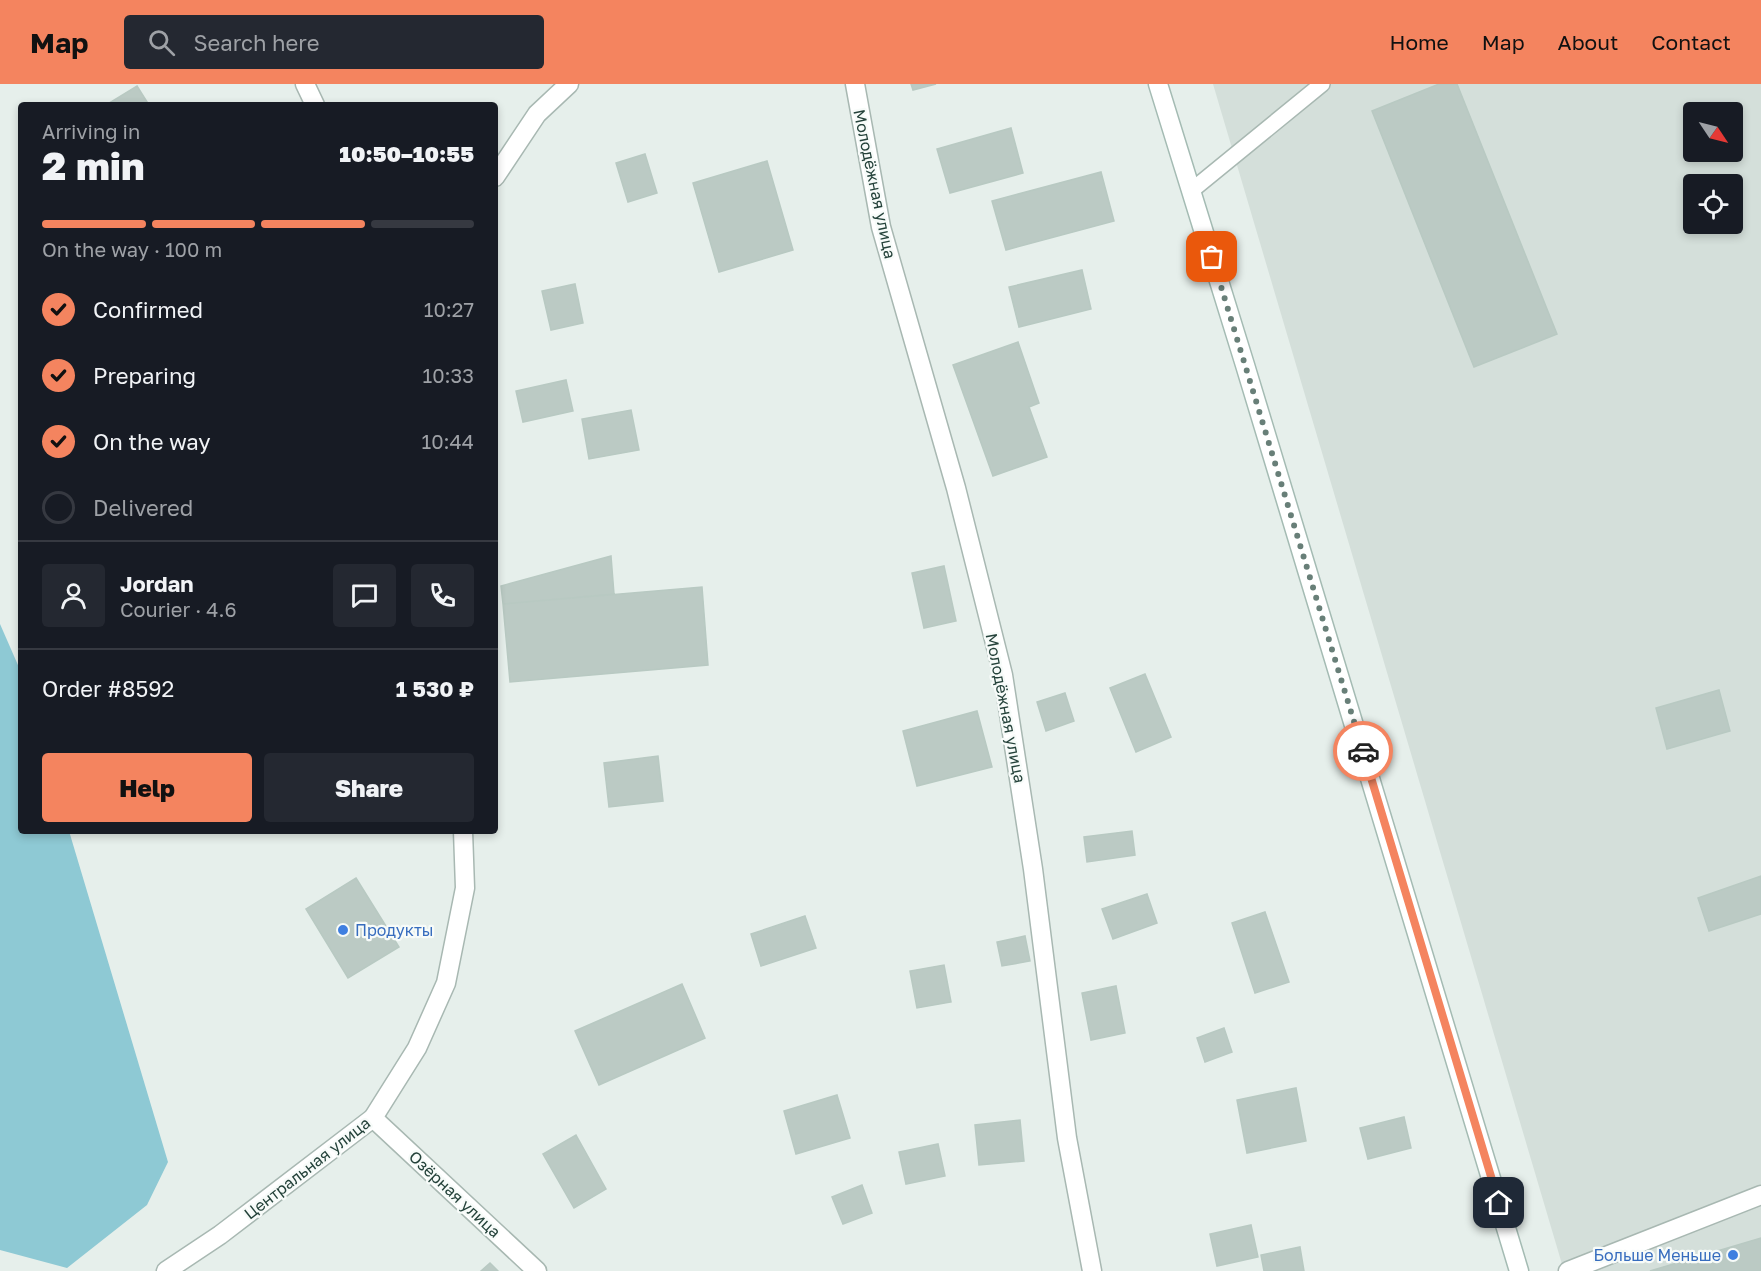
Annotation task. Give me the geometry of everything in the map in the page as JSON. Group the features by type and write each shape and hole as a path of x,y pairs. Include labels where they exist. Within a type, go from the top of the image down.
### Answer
{"street":[{"path":"305,84 314,102"},
{"path":"498,172 537,114 569,84"},
{"name":"Молодёжная улица","path":"855,84 880,227 956,488 1003,675 1033,868 1067,1138 1092,1271"},
{"path":"1158,84 1519,1271"},
{"name":"Центральная улица","path":"166,1271 220,1235 373,1118 417,1048 446,983 465,888 463,834"},
{"name":"Озёрная улица","path":"373,1118 537,1271"},
{"path":"1568,1271 1761,1196"}],"lane":[{"path":"1191,191 1322,84"}],"shaded area":[{"path":"1213,84 1761,84 1761,1271 1564,1271"}],"water":[{"path":"0,624 18,665 18,834 70,834 168,1162 147,1205 67,1268 0,1250"}],"building":[{"path":"911,84 936,84 913,90"},
{"path":"1439,84 1457,84 1557,334 1474,367 1372,111"},
{"path":"137,86 147,102 111,102"},
{"path":"1011,128 1023,173 950,193 937,149"},
{"path":"645,154 657,193 628,202 616,163"},
{"path":"767,161 793,250 719,272 693,183"},
{"path":"1101,172 1114,221 1006,250 992,201"},
{"path":"1082,270 1091,309 1019,327 1009,287"},
{"path":"575,284 583,323 551,330 542,291"},
{"path":"1018,342 1039,403 1029,407 1047,457 993,476 953,365"},
{"path":"566,380 573,411 523,422 516,391"},
{"path":"631,410 639,450 589,459 582,419"},
{"path":"611,556 614,594 503,604 501,586"},
{"path":"944,566 956,621 924,628 912,573"},
{"path":"702,587 708,665 510,682 503,604"},
{"path":"1145,674 1171,737 1136,752 1110,688"},
{"path":"1719,690 1730,731 1667,749 1656,708"},
{"path":"1065,693 1074,721 1046,731 1037,702"},
{"path":"977,711 992,767 917,786 903,731"},
{"path":"658,756 663,801 609,807 604,763"},
{"path":"1132,831 1135,855 1087,862 1084,837"},
{"path":"1761,876 1761,914 1709,931 1698,898"},
{"path":"356,878 399,947 348,978 306,909"},
{"path":"1147,894 1157,923 1113,939 1102,909"},
{"path":"1265,912 1289,982 1255,993 1232,923"},
{"path":"805,916 816,948 761,966 751,934"},
{"path":"1025,936 1030,961 1002,966 997,942"},
{"path":"944,965 951,1002 917,1008 910,971"},
{"path":"682,984 705,1038 599,1085 575,1031"},
{"path":"1116,986 1125,1033 1091,1040 1082,993"},
{"path":"1224,1028 1232,1052 1205,1062 1197,1038"},
{"path":"1296,1088 1306,1141 1247,1153 1237,1100"},
{"path":"837,1095 850,1138 796,1154 784,1111"},
{"path":"1404,1117 1411,1148 1368,1159 1360,1128"},
{"path":"1020,1120 1024,1161 979,1165 975,1125"},
{"path":"576,1135 606,1189 574,1208 543,1154"},
{"path":"938,1144 945,1176 906,1184 899,1152"},
{"path":"862,1185 872,1213 843,1224 832,1197"},
{"path":"1251,1225 1258,1257 1217,1266 1210,1234"},
{"name":"Больше Меньше","path":"1761,1238 1761,1271 1650,1271"},
{"path":"1300,1247 1304,1271 1264,1271 1261,1255"},
{"path":"490,1263 498,1271 481,1271"}],"way so far":[{"path":"1212,257 1363,751"}],"place":[{"name":"Продукты","path":"343,930"},
{"name":"Больше Меньше","path":"1733,1255"}],"route":[{"path":"1363,751 1499,1203"}]}
